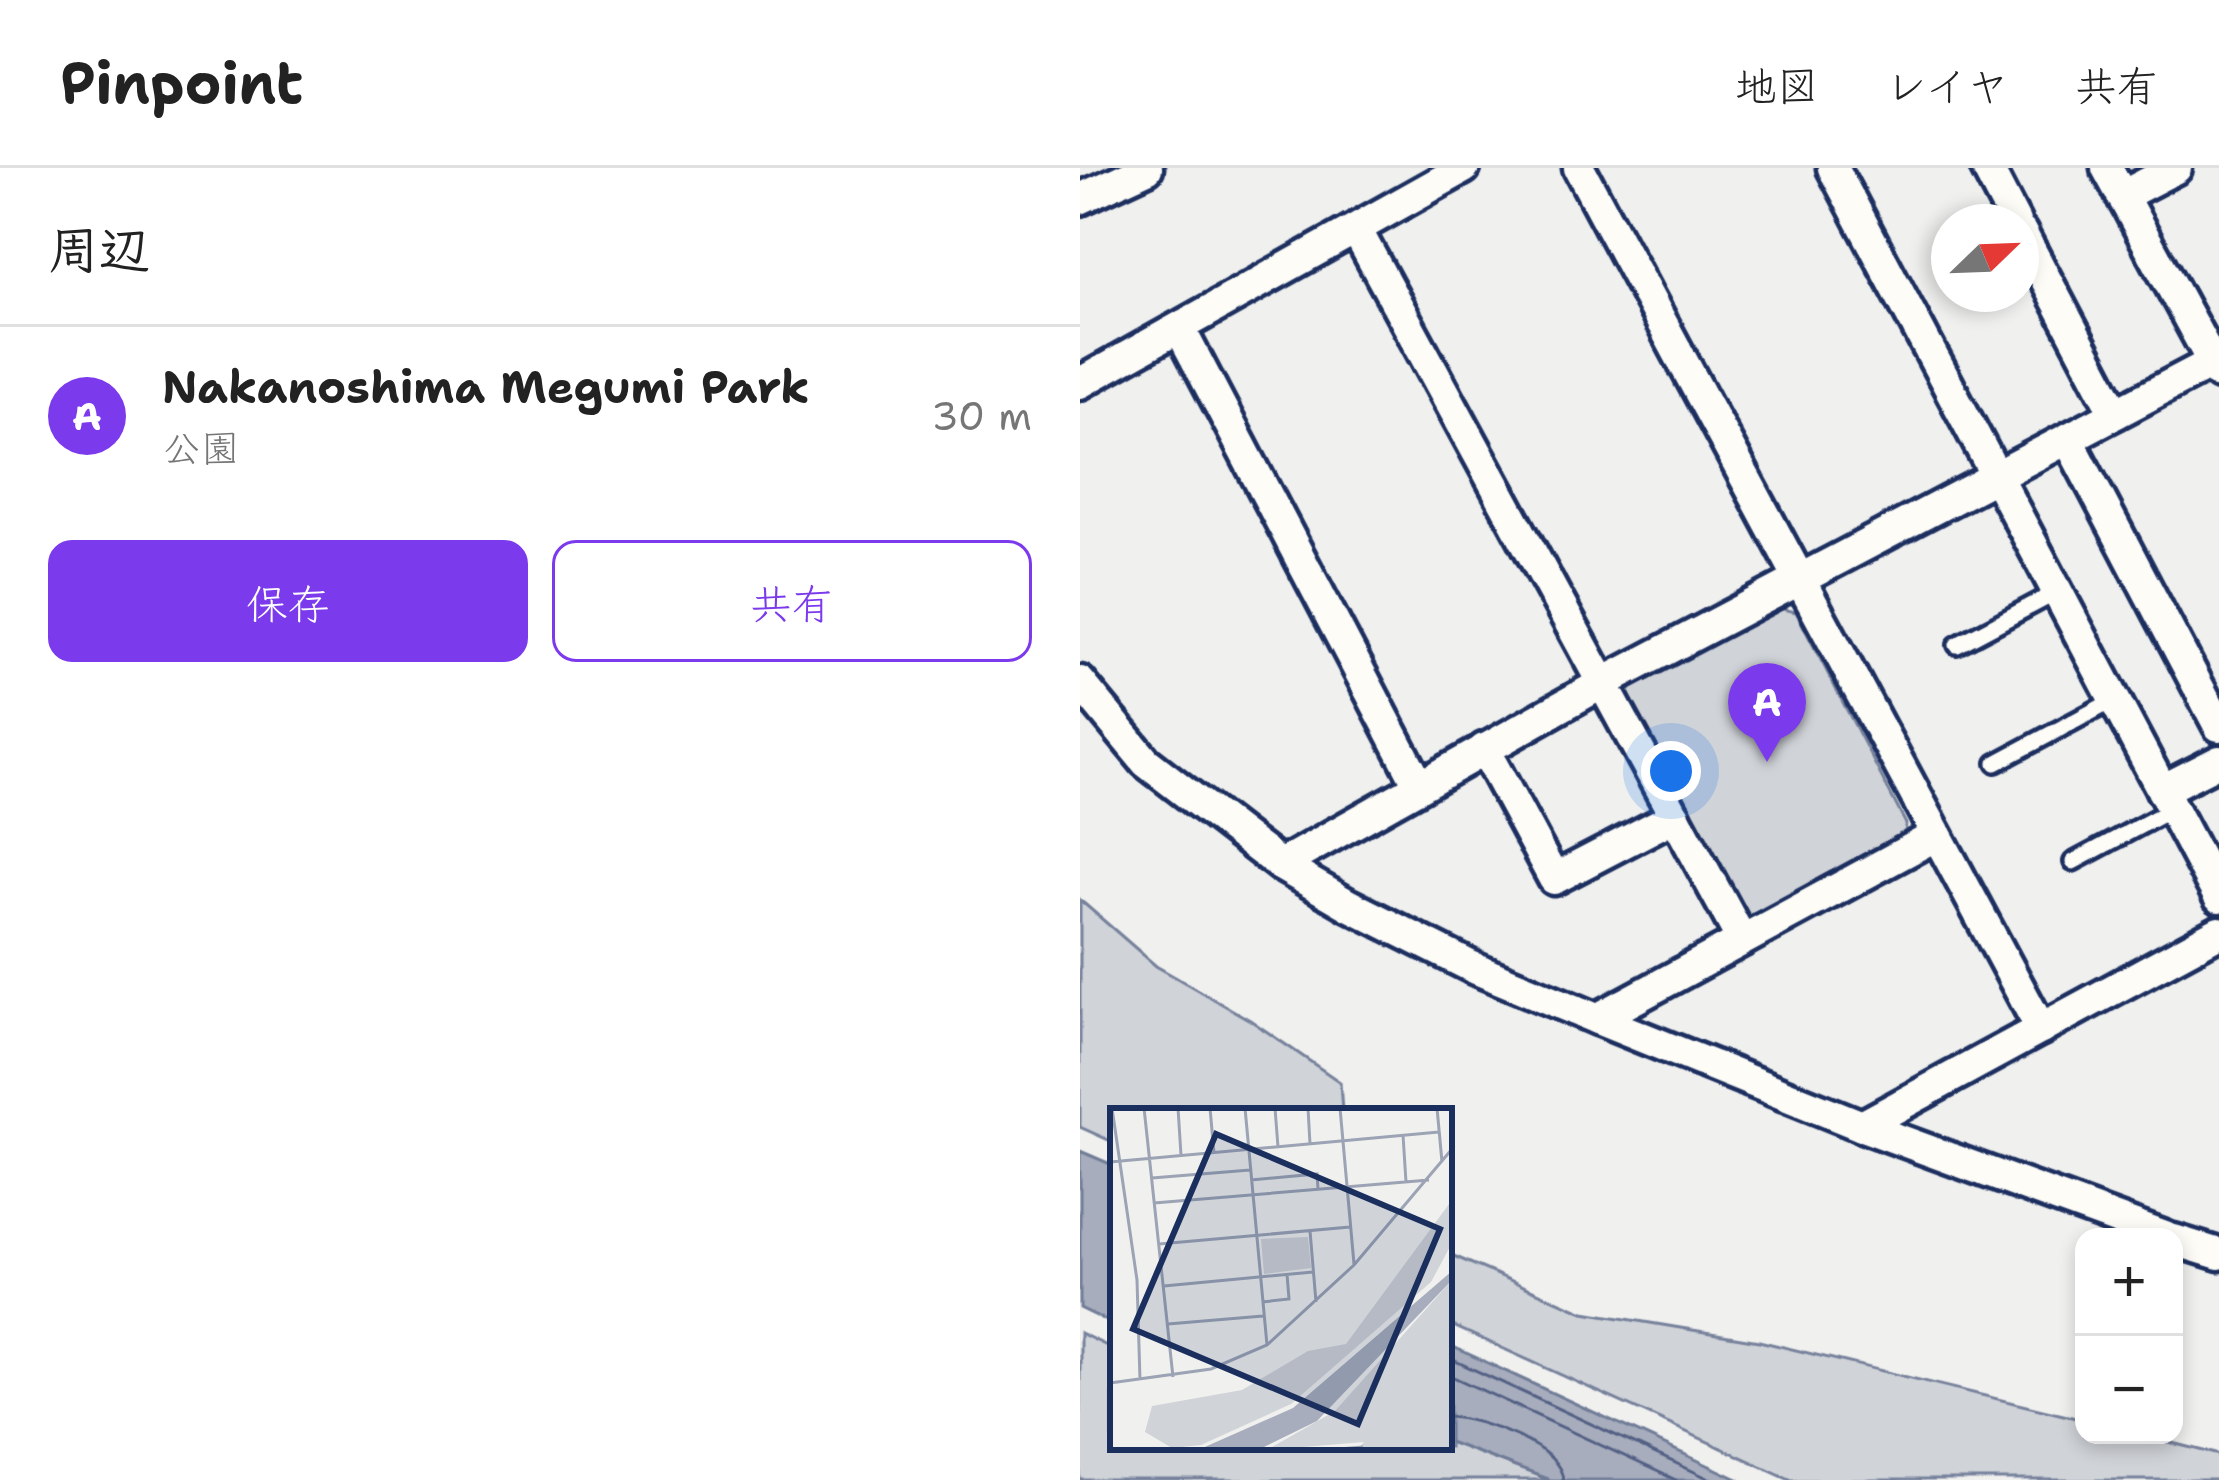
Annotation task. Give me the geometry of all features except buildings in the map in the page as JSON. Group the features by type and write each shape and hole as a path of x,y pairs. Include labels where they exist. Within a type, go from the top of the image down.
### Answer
{"street":[{"path":"1080,199 1147,168"},
{"path":"1580,168 2041,1029"},
{"path":"1833,168 2219,897"},
{"path":"1987,168 2006,204"},
{"path":"1280,866 1797,578 2116,412 2217,365 2108,168"},
{"path":"2122,196 2176,168"},
{"path":"1080,383 1452,171"},
{"path":"1356,229 1742,940"},
{"path":"2039,266 2116,412"},
{"path":"1180,329 1419,785"},
{"path":"2068,439 2219,726"},
{"path":"1080,682 1146,762 1280,866 1476,969 1862,1126 2140,1228"},
{"path":"1484,749 1554,879 1675,816"},
{"path":"2167,800 2219,761"},
{"path":"1597,1019 1935,836"},
{"path":"1862,1126 2219,932"},
{"path":"2183,1243 2219,1254"}],"lane":[{"path":"1957,645 2057,592"},
{"path":"1996,763 2114,700"},
{"path":"2073,862 2167,800"}],"shaded area":[{"path":"1779,608 1796,612 1906,824 1904,840 1756,920 1745,917 1627,699 1631,688"},
{"path":"1080,900 1156,966 1250,1020 1340,1082 1342,1108 1110,1108 1110,1141 1080,1127"},
{"path":"1452,1255 1584,1312 1759,1341 2075,1418 2075,1444 2176,1444 2219,1455 2219,1480 1792,1480 1452,1325"},
{"path":"1080,1333 1110,1348 1110,1450 1452,1450 1452,1443 1550,1480 1080,1480"}],"water":[{"path":"1080,1151 1110,1164 1110,1323 1080,1308"},
{"path":"1452,1346 1740,1480 1550,1480 1452,1443"}],"place":[{"name":"Nakanoshima Megumi Park","path":"1767,762"}]}
